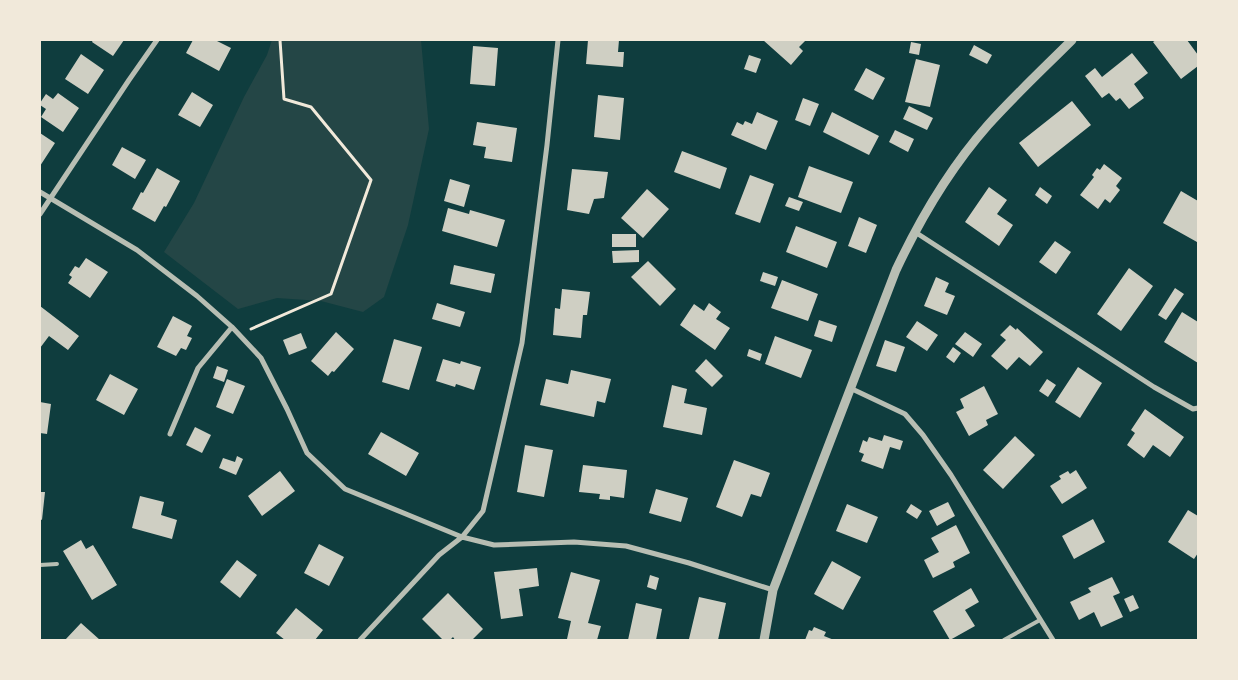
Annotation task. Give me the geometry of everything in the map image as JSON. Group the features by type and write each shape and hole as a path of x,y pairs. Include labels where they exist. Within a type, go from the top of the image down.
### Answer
{"street":[{"path":"40,214 157,40"},
{"path":"360,640 439,555 462,537 483,511 522,343 558,40"},
{"path":"764,640 773,590 896,270 914,231 959,162 988,126 1072,40"},
{"path":"40,192 136,250 197,296 232,327 261,358 307,453 345,489 462,537 494,545 574,542 626,546 689,563 773,590"},
{"path":"914,231 1154,387 1193,409 1198,408"},
{"path":"170,434 198,368 232,327"},
{"path":"850,388 905,414 923,435 951,475 1053,640"}],"lane":[{"path":"40,564 57,564"},
{"path":"1004,640 1040,620"}],"path":[{"path":"239,334 331,294 371,180 311,107 284,99 280,40"}],"shaded area":[{"path":"272,40 421,40 429,129 408,225 384,297 363,312 321,301 277,298 238,309 164,252 194,203 244,97 267,55"}],"building":[{"path":"93,40 124,40 113,56 92,42"},
{"path":"193,40 215,40 231,48 219,71 186,53"},
{"path":"588,40 619,40 618,52 624,52 623,67 586,64"},
{"path":"763,40 806,40 799,47 803,51 791,65"},
{"path":"1156,40 1187,40 1198,55 1198,66 1181,79 1153,42"},
{"path":"911,42 921,44 919,55 909,53"},
{"path":"974,45 992,55 987,64 969,55"},
{"path":"473,46 498,48 495,86 470,84"},
{"path":"1132,53 1148,73 1134,84 1144,98 1129,109 1120,98 1116,101 1109,93 1102,98 1085,76 1095,68 1102,77"},
{"path":"81,54 104,70 88,94 65,79"},
{"path":"749,55 761,59 756,73 744,69"},
{"path":"916,59 940,65 930,107 905,102"},
{"path":"866,68 885,78 873,100 854,90"},
{"path":"192,92 213,105 200,127 178,115"},
{"path":"58,93 79,108 63,132 41,117 46,109 40,103 46,94 53,99"},
{"path":"598,95 624,98 620,140 594,137"},
{"path":"803,98 819,104 810,126 795,120"},
{"path":"1072,101 1091,125 1038,167 1019,143"},
{"path":"909,106 933,118 927,130 903,119"},
{"path":"757,112 778,121 766,150 731,135 737,122 743,125 745,121 752,124"},
{"path":"832,112 879,136 869,155 823,132"},
{"path":"477,122 517,128 512,162 484,158 486,147 473,145"},
{"path":"895,130 914,139 908,152 889,142"},
{"path":"40,133 55,143 40,166"},
{"path":"122,147 146,160 135,179 112,165"},
{"path":"682,151 727,168 720,189 674,172"},
{"path":"1104,164 1122,178 1116,186 1120,190 1110,203 1105,199 1098,209 1080,195 1094,177 1092,175 1097,168 1100,170"},
{"path":"809,166 853,182 841,213 798,197"},
{"path":"157,168 180,181 166,207 164,206 155,222 132,209"},
{"path":"572,169 608,172 604,198 594,199 589,214 567,210"},
{"path":"750,175 774,184 760,223 735,214"},
{"path":"450,179 470,185 464,207 444,201"},
{"path":"989,187 1007,200 997,214 1013,225 999,246 965,222"},
{"path":"1040,187 1052,196 1047,204 1035,195"},
{"path":"647,189 669,209 643,238 621,218"},
{"path":"1181,191 1198,201 1197,242 1163,223"},
{"path":"789,197 803,202 799,211 785,206"},
{"path":"448,208 469,214 470,210 505,220 497,247 442,231"},
{"path":"859,217 877,225 866,253 848,246"},
{"path":"796,226 837,242 827,268 786,252"},
{"path":"612,234 636,234 636,247 612,247"},
{"path":"1055,241 1071,252 1056,274 1039,262"},
{"path":"639,250 639,262 613,263 612,251"},
{"path":"86,258 108,272 90,298 68,283 72,277 69,275 75,266 79,268"},
{"path":"648,261 676,289 660,306 631,277"},
{"path":"454,265 495,274 491,293 450,284"},
{"path":"1129,268 1153,286 1121,331 1097,314"},
{"path":"763,272 778,277 775,286 760,281"},
{"path":"936,277 949,283 945,292 955,296 947,315 924,306"},
{"path":"782,280 818,294 808,321 771,308"},
{"path":"1175,288 1184,294 1166,320 1158,315"},
{"path":"562,289 590,292 587,315 583,315 581,338 553,335 555,308 560,309"},
{"path":"437,303 465,312 460,327 432,319"},
{"path":"709,303 721,312 716,319 730,328 715,350 680,325 694,304 704,311"},
{"path":"40,306 79,336 68,350 49,336 40,348"},
{"path":"1182,312 1198,322 1198,363 1164,342"},
{"path":"173,316 192,326 187,336 192,338 186,350 181,348 176,356 157,347"},
{"path":"819,320 837,326 832,342 814,336"},
{"path":"917,321 938,335 927,351 906,337"},
{"path":"1010,325 1016,330 1017,328 1043,352 1030,366 1019,357 1007,370 991,356 1006,340 1000,335"},
{"path":"336,332 354,349 334,372 332,371 328,376 311,361"},
{"path":"965,332 982,344 973,357 955,344"},
{"path":"301,333 307,348 289,355 283,340"},
{"path":"775,336 812,350 801,378 765,364"},
{"path":"394,339 422,347 409,390 382,382"},
{"path":"885,340 905,347 896,372 876,366"},
{"path":"953,347 961,353 954,363 946,357"},
{"path":"749,349 762,354 760,361 747,356"},
{"path":"443,359 460,364 461,361 481,367 474,390 456,384 455,387 436,381"},
{"path":"706,359 723,376 712,387 695,371"},
{"path":"217,366 228,370 224,382 213,378"},
{"path":"1078,367 1102,383 1080,418 1055,402"},
{"path":"571,370 611,379 605,403 597,401 594,417 540,405 546,379 568,384"},
{"path":"110,374 138,389 124,415 96,400"},
{"path":"227,379 245,386 233,414 216,407"},
{"path":"1047,379 1056,385 1048,397 1039,391"},
{"path":"672,385 687,389 684,403 707,408 702,435 663,427"},
{"path":"984,386 998,414 986,420 988,425 969,436 956,412 964,408 960,399"},
{"path":"40,402 51,404 47,434 40,433"},
{"path":"1145,409 1184,437 1170,457 1153,445 1144,458 1127,445 1135,433 1131,430"},
{"path":"195,427 211,435 202,453 186,445"},
{"path":"381,432 419,453 406,476 368,454"},
{"path":"884,435 903,441 900,450 890,447 883,469 861,461 864,454 859,452 863,440 867,442 869,437 882,441"},
{"path":"1015,436 1035,455 1003,489 983,470"},
{"path":"525,445 553,450 544,497 517,492"},
{"path":"237,456 243,459 236,475 219,468 223,458 235,462"},
{"path":"734,460 770,473 761,497 751,494 742,517 716,507"},
{"path":"583,465 627,470 624,498 610,496 610,500 599,499 600,494 579,492"},
{"path":"1076,470 1087,488 1062,504 1050,486 1061,479 1059,476 1068,471 1070,474"},
{"path":"280,471 295,491 262,516 248,496"},
{"path":"656,489 688,498 681,522 649,513"},
{"path":"40,492 45,492 42,520 40,519"},
{"path":"140,496 164,502 161,515 177,520 172,539 132,528"},
{"path":"948,502 955,516 937,526 929,511"},
{"path":"847,504 878,517 867,543 836,531"},
{"path":"911,504 922,511 917,519 906,512"},
{"path":"1188,510 1198,516 1198,553 1194,559 1168,542"},
{"path":"1093,519 1105,542 1074,559 1062,536"},
{"path":"956,525 970,553 953,562 955,567 933,578 924,560 939,552 931,538"},
{"path":"81,540 86,549 93,545 117,585 92,600 63,551"},
{"path":"319,544 344,557 329,586 304,573"},
{"path":"237,560 257,575 240,598 220,582"},
{"path":"832,561 861,577 843,610 814,594"},
{"path":"537,568 539,586 519,589 523,616 501,619 494,572"},
{"path":"571,572 600,580 588,623 601,626 597,640 567,639 571,621 558,618"},
{"path":"650,575 659,578 656,590 647,587"},
{"path":"1112,577 1120,593 1113,596 1123,617 1101,627 1094,612 1079,620 1070,602 1091,592 1088,588"},
{"path":"971,588 979,602 965,610 975,626 950,640 933,611"},
{"path":"448,593 483,629 472,640 455,640 453,637 450,640 443,640 422,619"},
{"path":"1133,595 1139,608 1130,612 1124,599"},
{"path":"699,597 726,603 718,640 689,639"},
{"path":"636,603 662,609 656,640 628,640"},
{"path":"296,608 323,630 315,640 285,640 276,633"},
{"path":"81,623 100,640 65,640"},
{"path":"814,627 826,632 824,636 834,640 805,640 809,630 812,631"}]}
